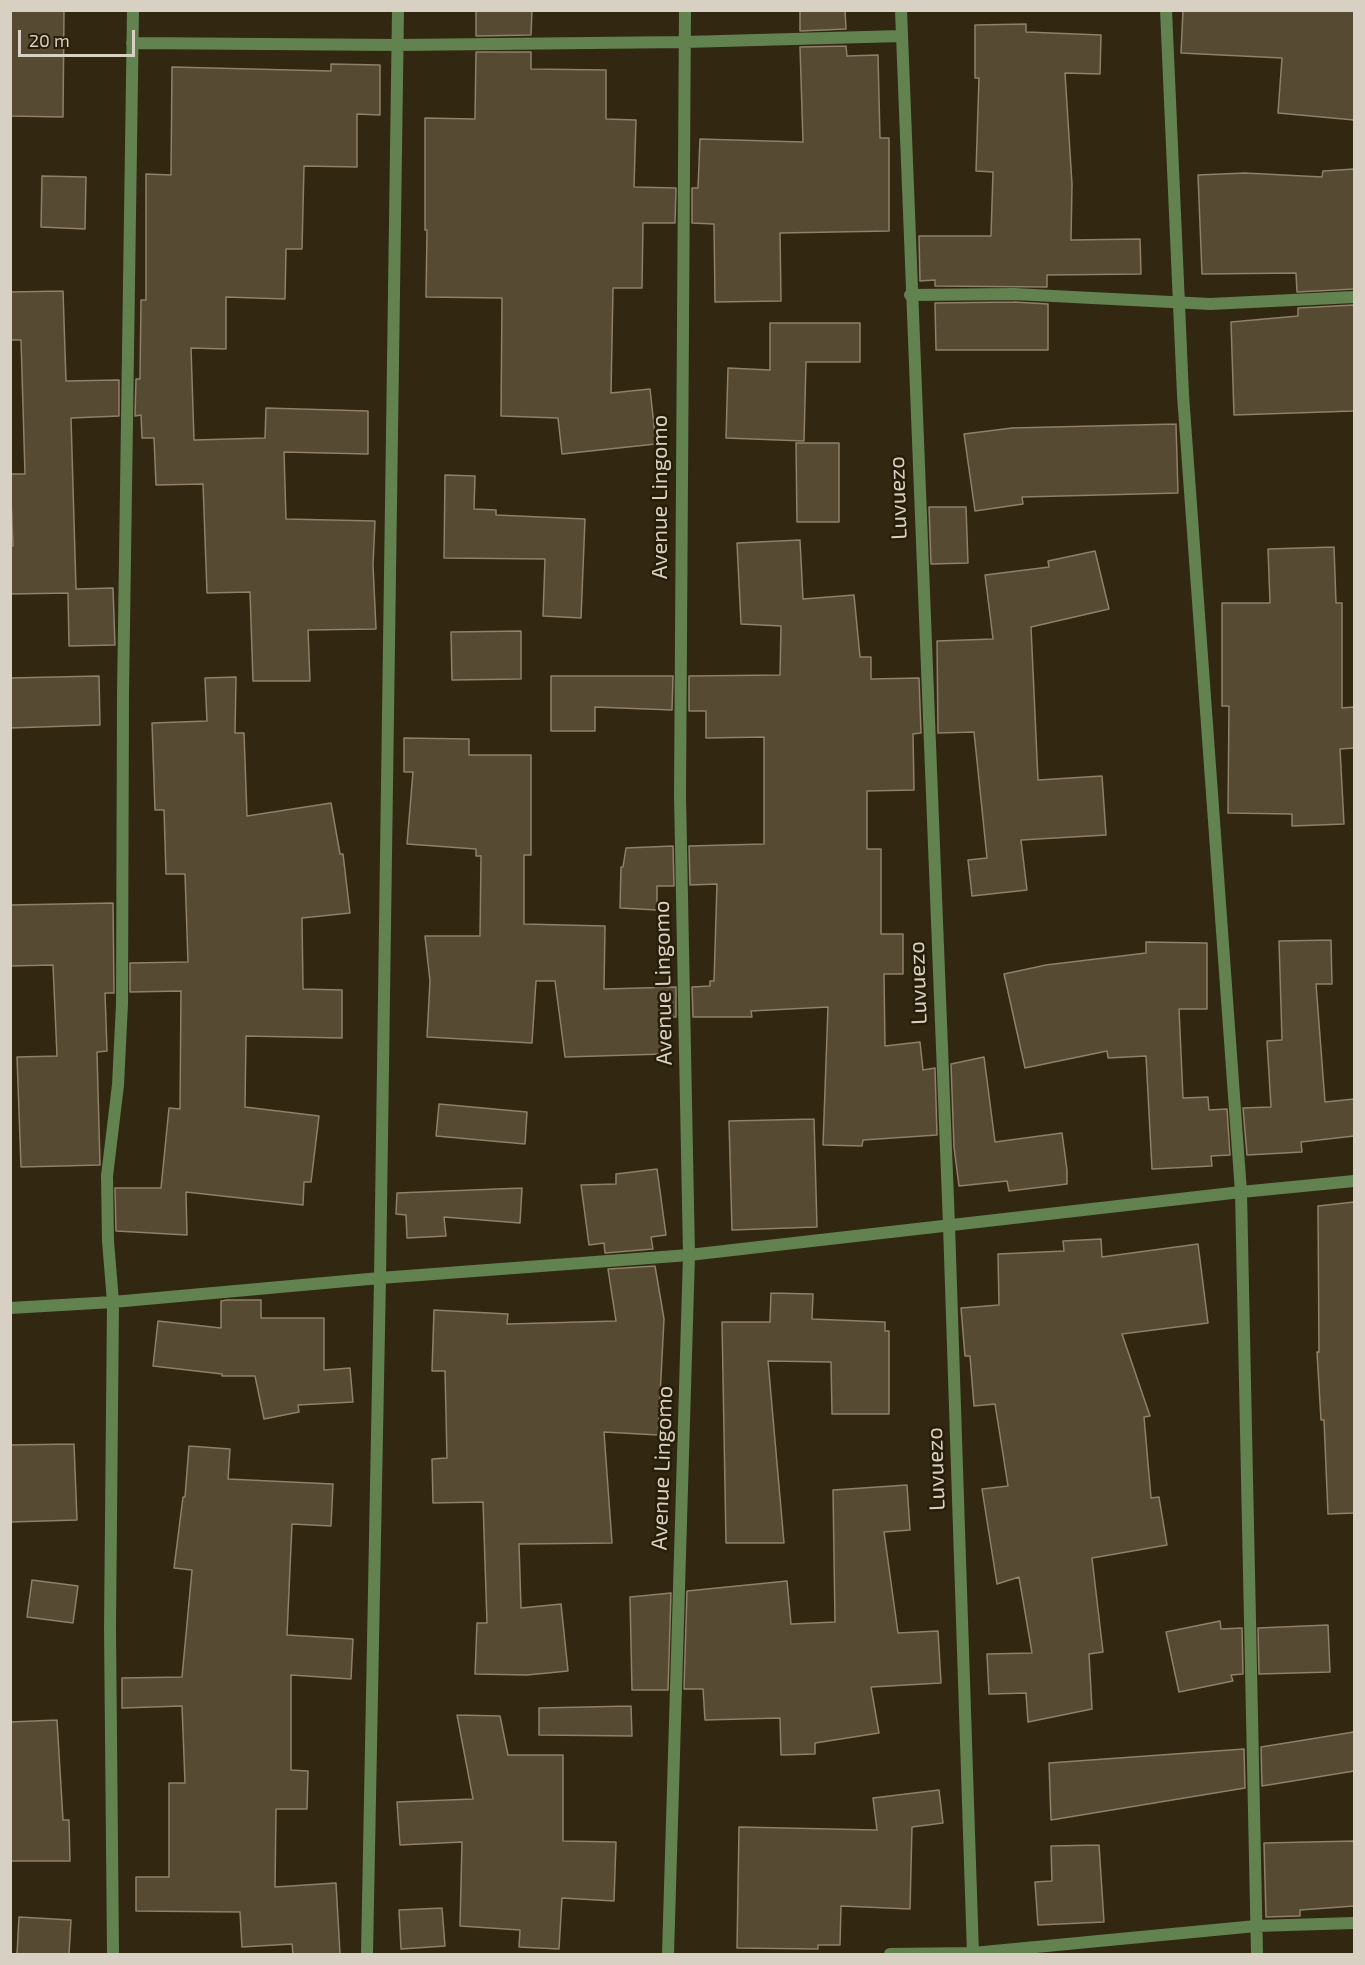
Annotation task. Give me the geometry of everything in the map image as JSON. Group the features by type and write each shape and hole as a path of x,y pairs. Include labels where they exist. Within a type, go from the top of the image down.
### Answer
{"street":[{"path":"113,1954 110,1640 113,1302 108,1241 107,1176 118,1085 122,1004 123,694 133,10"},
{"path":"367,1954 380,1278 398,10"},
{"name":"Avenue Lingomo","path":"668,1954 689,1255 680,795 685,10"},
{"name":"Luvuezo","path":"901,10 910,295 949,1225 973,1954"},
{"path":"1166,10 1183,395 1241,1192 1257,1954"},
{"path":"132,43 398,45 685,42 901,36"},
{"path":"910,295 1014,294 1210,304 1354,297"},
{"path":"10,1308 113,1302 380,1278 689,1255 1354,1181"},
{"path":"890,1954 973,1954 1256,1926 1354,1923"}],"building":[{"path":"10,10 64,10 63,117 10,116"},
{"path":"476,10 532,10 531,35 476,36"},
{"path":"800,10 845,10 846,29 800,31"},
{"path":"1183,10 1354,10 1354,120 1278,113 1282,58 1181,53"},
{"path":"1026,24 1026,32 1101,35 1100,74 1065,73 1072,184 1071,240 1140,239 1141,274 1047,275 1047,287 935,286 935,280 920,281 919,236 991,236 993,172 976,171 979,78 975,78 975,25"},
{"path":"846,46 847,56 878,55 880,138 889,138 889,231 780,233 781,301 715,302 714,224 692,223 692,188 698,188 700,139 803,142 800,47"},
{"path":"476,52 531,52 531,69 606,70 606,119 636,120 634,187 676,188 675,223 643,223 642,288 613,288 611,393 650,389 656,444 562,454 558,418 501,416 502,298 426,297 425,118 475,119"},
{"path":"331,64 380,65 380,115 357,114 357,167 304,166 302,249 286,249 285,299 226,297 226,349 191,348 194,440 265,438 266,408 368,411 368,454 284,452 286,519 375,521 373,565 376,629 308,630 310,681 253,681 250,592 207,593 203,484 156,485 154,438 142,438 141,415 135,416 136,379 140,379 141,300 146,300 146,174 171,175 172,67 331,71"},
{"path":"1354,169 1354,289 1297,292 1296,273 1202,274 1198,175 1245,173 1322,177 1323,171"},
{"path":"42,176 86,177 85,229 41,227"},
{"path":"63,291 66,381 119,380 119,416 71,418 76,589 113,588 115,645 69,646 68,593 10,594 10,546 13,546 10,474 25,474 21,340 10,340 10,292"},
{"path":"935,303 1048,304 1048,350 936,350"},
{"path":"1354,305 1354,411 1234,415 1231,322 1298,316 1298,308"},
{"path":"770,323 860,323 860,362 806,362 804,441 726,438 728,368 770,370"},
{"path":"1176,424 1178,493 1022,497 1023,504 975,511 964,434 1012,428"},
{"path":"796,443 839,443 839,522 797,522"},
{"path":"445,475 475,476 474,509 496,510 496,515 585,519 581,618 543,616 545,559 444,558"},
{"path":"929,507 966,507 968,563 931,564"},
{"path":"800,540 803,599 854,595 860,657 871,657 871,679 919,678 921,733 913,734 914,790 867,791 867,849 881,849 881,934 903,934 903,974 884,974 885,1046 920,1042 923,1070 935,1068 937,1135 863,1140 862,1146 823,1145 828,1007 751,1011 752,1017 693,1017 692,987 710,986 710,981 714,981 717,884 690,885 689,846 764,844 764,737 706,738 706,711 689,711 689,676 780,675 781,626 741,624 737,543"},
{"path":"1334,547 1336,603 1342,603 1342,708 1354,707 1354,748 1340,749 1344,824 1292,826 1292,814 1228,813 1229,706 1222,706 1222,603 1270,603 1268,549"},
{"path":"1095,551 1109,609 1031,627 1038,780 1102,776 1106,835 1021,840 1027,890 972,896 968,860 987,858 974,732 938,733 937,641 993,639 985,575 1049,567 1048,561"},
{"path":"521,631 521,679 452,680 451,632"},
{"path":"99,676 100,725 10,728 10,678"},
{"path":"551,676 673,676 672,710 595,707 595,731 551,731"},
{"path":"236,677 235,733 244,733 247,816 331,803 340,854 343,854 350,913 302,918 303,989 342,990 342,1038 246,1036 245,1107 319,1116 311,1182 304,1182 303,1205 186,1192 187,1235 116,1231 115,1188 161,1188 169,1108 180,1109 181,991 130,992 130,963 188,962 185,874 166,874 164,810 155,810 152,723 207,721 205,678"},
{"path":"404,738 469,739 469,755 531,755 531,855 524,855 524,924 605,926 604,989 676,987 676,1017 662,1017 663,1054 565,1057 555,981 536,981 532,1043 427,1037 430,981 425,936 480,936 481,856 476,856 476,849 407,844 413,772 404,772"},
{"path":"673,846 674,886 657,886 657,910 620,908 621,867 623,867 626,848"},
{"path":"113,903 114,993 105,993 107,1051 97,1052 100,1165 21,1167 17,1057 57,1056 53,965 10,966 10,905"},
{"path":"1331,940 1332,984 1316,984 1325,1102 1354,1099 1354,1136 1301,1142 1302,1152 1247,1155 1243,1108 1271,1107 1267,1041 1282,1040 1279,941"},
{"path":"1146,942 1207,943 1207,1009 1179,1009 1183,1098 1208,1097 1209,1110 1227,1109 1230,1155 1211,1156 1212,1166 1152,1169 1146,1056 1108,1058 1107,1051 1025,1068 1004,974 1046,965 1146,953"},
{"path":"984,1057 995,1142 1062,1133 1067,1184 1009,1191 1007,1181 959,1186 954,1147 951,1064"},
{"path":"439,1104 527,1112 525,1144 436,1136"},
{"path":"814,1119 817,1227 732,1230 729,1121"},
{"path":"657,1169 666,1235 651,1237 653,1249 605,1253 604,1243 589,1245 581,1185 616,1184 616,1174"},
{"path":"522,1188 520,1223 444,1217 446,1236 407,1238 406,1215 396,1214 397,1193"},
{"path":"1354,1202 1354,1513 1328,1514 1324,1420 1321,1420 1317,1352 1319,1352 1318,1206"},
{"path":"1101,1239 1102,1257 1198,1244 1208,1323 1122,1334 1150,1416 1144,1417 1151,1498 1159,1497 1167,1545 1092,1558 1103,1652 1089,1654 1092,1709 1028,1722 1026,1693 989,1694 987,1654 1032,1653 1019,1577 997,1584 982,1489 1008,1486 995,1404 974,1406 970,1356 965,1356 961,1308 999,1305 998,1254 1064,1251 1063,1241"},
{"path":"655,1266 664,1319 658,1435 604,1432 612,1543 519,1544 521,1608 561,1604 568,1671 527,1675 475,1674 477,1623 487,1623 483,1502 433,1503 432,1459 447,1458 445,1371 432,1371 434,1310 508,1314 507,1324 616,1321 608,1269"},
{"path":"771,1293 813,1294 812,1319 885,1322 885,1331 889,1331 889,1414 832,1414 831,1362 768,1361 784,1543 726,1543 722,1322 770,1322"},
{"path":"261,1300 261,1318 324,1318 324,1370 350,1368 353,1402 298,1405 299,1412 264,1419 255,1376 222,1376 222,1374 153,1366 158,1321 221,1328 221,1301"},
{"path":"74,1444 77,1520 10,1522 10,1445"},
{"path":"189,1446 230,1449 228,1479 333,1484 331,1526 292,1524 287,1635 353,1639 351,1679 291,1675 291,1770 308,1771 307,1809 276,1809 275,1887 336,1883 340,1954 293,1954 292,1944 242,1947 240,1912 136,1911 136,1877 169,1877 169,1783 185,1783 182,1706 122,1708 122,1678 182,1677 192,1570 174,1568 183,1497 185,1497"},
{"path":"907,1485 910,1530 884,1532 898,1633 938,1631 941,1683 871,1687 879,1733 815,1743 815,1754 781,1755 780,1718 705,1720 703,1689 684,1689 687,1591 787,1581 791,1624 835,1622 833,1490"},
{"path":"32,1580 78,1586 73,1623 27,1617"},
{"path":"671,1593 668,1690 632,1690 630,1597"},
{"path":"1220,1621 1221,1629 1242,1628 1243,1674 1231,1675 1233,1681 1179,1692 1166,1632"},
{"path":"1328,1625 1330,1672 1259,1674 1258,1628"},
{"path":"631,1706 632,1736 539,1735 539,1708"},
{"path":"457,1715 500,1716 508,1755 563,1755 563,1841 616,1842 614,1901 562,1898 559,1949 519,1947 520,1930 460,1926 462,1842 400,1845 397,1802 473,1799"},
{"path":"57,1720 63,1820 69,1820 70,1861 10,1861 10,1722"},
{"path":"1354,1732 1354,1771 1262,1786 1261,1747"},
{"path":"1244,1749 1245,1788 1051,1820 1049,1763"},
{"path":"939,1790 943,1823 912,1827 910,1909 841,1906 840,1945 818,1945 818,1949 737,1948 739,1827 877,1830 873,1798"},
{"path":"1354,1841 1354,1906 1300,1910 1300,1916 1266,1917 1264,1843"},
{"path":"1099,1845 1104,1922 1038,1925 1035,1882 1052,1881 1051,1846"},
{"path":"442,1908 445,1946 401,1949 399,1910"},
{"path":"19,1917 71,1920 69,1954 17,1954"}]}
